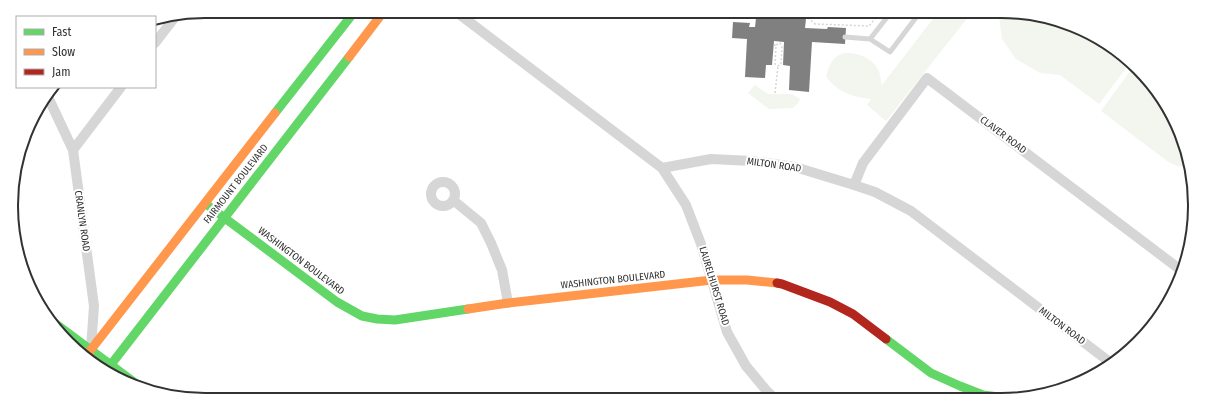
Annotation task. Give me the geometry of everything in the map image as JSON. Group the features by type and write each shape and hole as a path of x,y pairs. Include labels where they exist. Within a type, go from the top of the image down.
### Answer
{"main road":[{"name":"FAIRMOUNT BOULEVARD","path":"88,352 206,204 350,18"},
{"name":"FAIRMOUNT BOULEVARD","path":"109,366 379,18"},
{"name":"WASHINGTON BOULEVARD","path":"206,204 337,302 362,316 395,320 508,303 712,280 754,281 782,284 830,302 853,314 930,373 977,393"}],"street":[{"path":"464,18 662,168"},
{"path":"156,42 171,22"},
{"name":"CLAVER ROAD","path":"854,185 863,163 927,78 1177,268"},
{"path":"72,150 120,88"},
{"name":"CRANLYN ROAD","path":"50,101 72,150 94,306 87,351"},
{"name":"MILTON ROAD","path":"662,168 711,159 752,162 795,167 875,192 911,211 1107,360"},
{"name":"LAURELHURST ROAD","path":"662,168 686,205 701,244 727,332 746,366 769,393"},
{"path":"453,200 481,223 492,242 502,270 508,303"}],"lane":[{"path":"870,39 886,18"},
{"path":"845,37 870,39 890,52 917,18"}],"path":[{"path":"806,18 815,24 869,26 875,18"},
{"path":"775,93 778,66 781,64 782,47 780,43 775,45 774,64 778,66"}],"shaded area":[{"path":"934,18 967,18 886,121 867,105 871,99 851,95 840,90 830,82 826,76 834,59 839,55 851,53 863,56 874,63 879,72 882,85"},
{"path":"999,18 1013,18 1049,24 1072,32 1094,43 1115,57 1127,67 1099,104 1060,75 1040,73 1016,59 1002,39"},
{"path":"1130,71 1149,91 1163,112 1174,134 1184,167 1177,166 1167,161 1101,111"},
{"path":"755,85 768,94 792,94 800,99 793,108 769,109 748,93"}],"building":[{"path":"756,18 806,19 805,28 846,28 845,44 812,42 809,92 789,90 790,66 783,65 784,42 774,41 772,65 766,65 765,78 745,77 747,39 732,38 733,22 750,23 749,27 755,27"}],"traffic: fast":[{"path":"275,113 350,18"},
{"path":"110,366 349,57"},
{"path":"206,204 337,302 362,316 395,320 468,309"},
{"path":"69,334 124,374"},
{"path":"886,339 931,373 978,393"}],"traffic: slow":[{"path":"349,57 379,18"},
{"path":"89,352 275,113"},
{"path":"468,309 508,303 712,280 747,280 777,283"}],"traffic: jam":[{"path":"777,283 830,302 853,314 886,339"}]}
